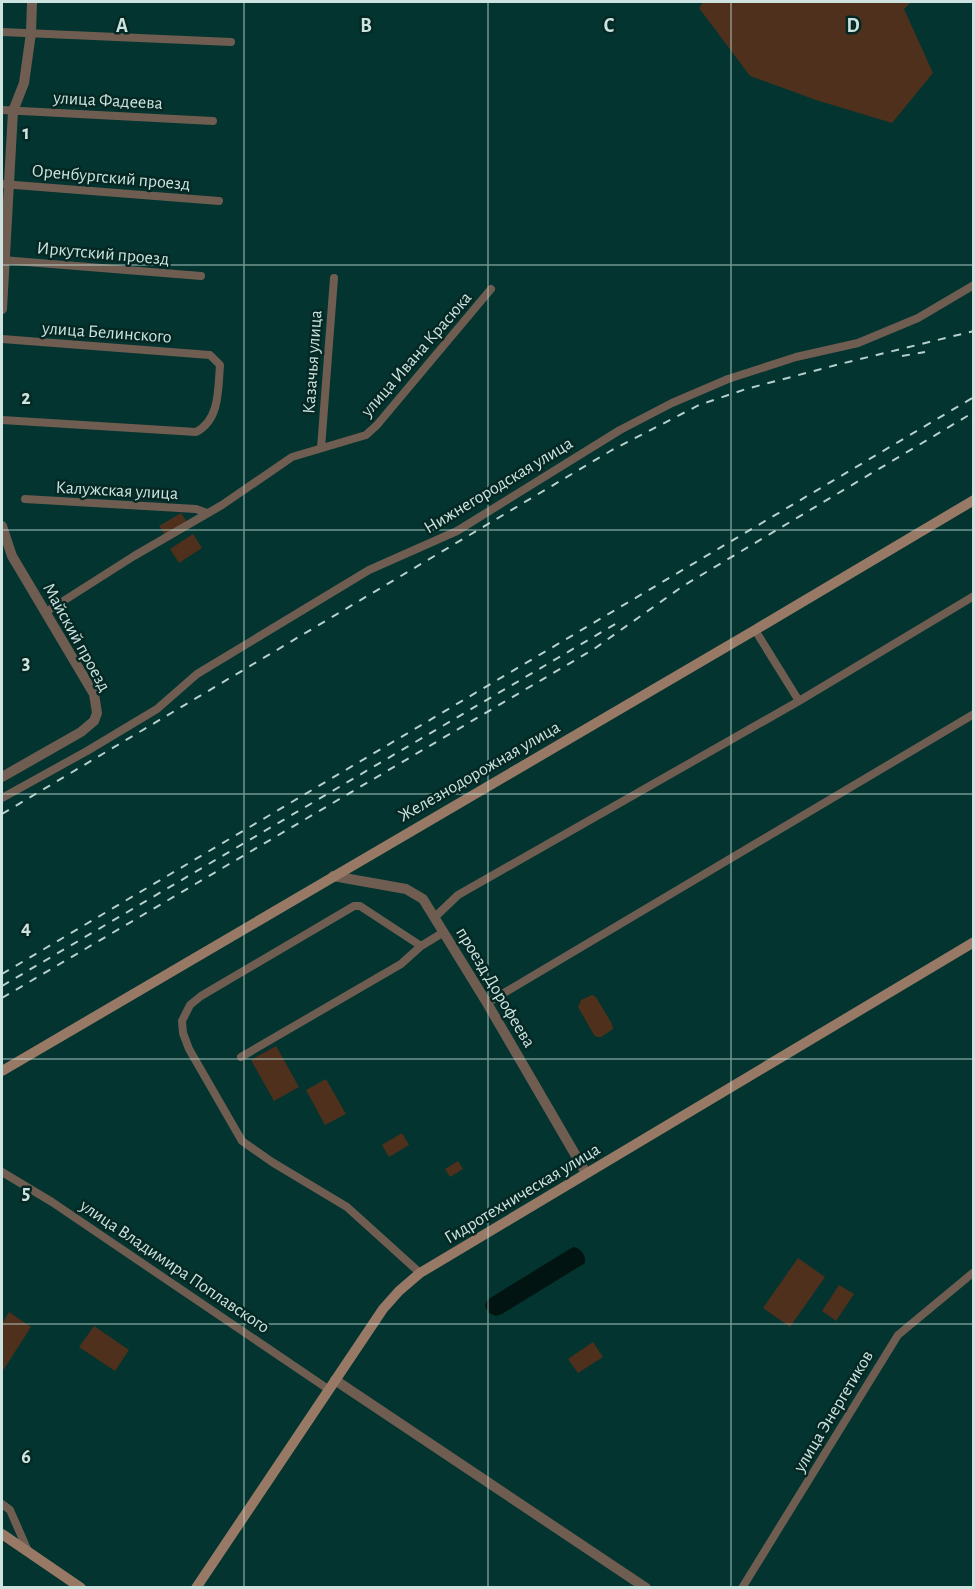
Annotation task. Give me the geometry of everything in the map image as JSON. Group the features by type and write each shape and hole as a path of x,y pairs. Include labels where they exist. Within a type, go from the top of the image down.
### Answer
{"main road":[{"name":"Железнодорожная улица","path":"2,1071 974,500"},
{"name":"Гидротехническая улица","path":"196,1587 383,1309 399,1291 420,1274 586,1173 974,942"},
{"path":"2,1534 81,1587"}],"street":[{"path":"2,309 7,110 24,83 31,33 32,2"},
{"path":"2,32 231,42"},
{"name":"улица Фадеева","path":"7,110 213,121"},
{"name":"Оренбургский проезд","path":"5,184 219,201"},
{"name":"Иркутский проезд","path":"3,260 201,276"},
{"name":"Казачья улица","path":"321,448 334,278"},
{"name":"Нижнегородская улица","path":"2,798 157,709 197,674 369,570 457,531 620,430 672,403 728,379 796,357 858,343 910,322 974,285"},
{"name":"улица Ивана Красюка","path":"46,612 207,513 292,457 366,435 377,425 491,289"},
{"name":"улица Белинского","path":"2,339 210,355 220,365 213,417 204,428 196,432 2,420"},
{"name":"Калужская улица","path":"25,500 196,509 207,513"},
{"name":"Майский проезд","path":"2,526 12,556 94,694 97,713 94,722 81,732 2,777"},
{"path":"435,917 458,895 799,701 974,596"},
{"path":"755,630 799,701"},
{"path":"487,1003 974,714"},
{"name":"проезд Дорофеева","path":"333,876 406,889 423,899 487,1003 586,1173"},
{"path":"420,1274 347,1207 272,1162 242,1141 189,1049 183,1033 182,1021 190,1005 201,996 354,906 360,906 421,946"},
{"path":"241,1057 401,964 421,946 444,932"},
{"name":"улица Владимира Поплавского","path":"2,1172 52,1202 646,1587"},
{"name":"улица Энергетиков","path":"742,1587 898,1335 974,1272"},
{"path":"2,1504 10,1510 28,1552"}],"shaded area":[{"path":"703,2 911,2 904,9 933,73 892,123 816,100 750,76 699,8"},
{"path":"181,513 187,522 165,535 159,526"},
{"path":"193,534 202,548 179,563 170,549"},
{"path":"592,995 596,997 612,1024 613,1029 601,1037 594,1035 578,1007 581,1000"},
{"path":"276,1046 299,1087 274,1101 251,1060"},
{"path":"326,1079 346,1114 325,1125 306,1090"},
{"path":"402,1133 409,1145 389,1157 382,1145"},
{"path":"458,1161 463,1169 450,1177 445,1169"},
{"path":"573,1247 582,1252 585,1263 502,1314 496,1316 489,1313 485,1306 487,1300"},
{"path":"798,1258 825,1277 790,1327 763,1308"},
{"path":"839,1285 854,1294 836,1321 822,1311"},
{"path":"9,1312 31,1327 2,1372 2,1324"},
{"path":"94,1326 129,1350 115,1371 79,1347"},
{"path":"593,1342 603,1357 578,1373 568,1359"}],"railway":[{"path":"2,814 612,450 699,405 746,389 974,331"},
{"path":"902,356 925,352"},
{"path":"2,974 974,397"},
{"path":"2,998 594,649 683,586 974,412"},
{"path":"2,986 617,623"}]}
